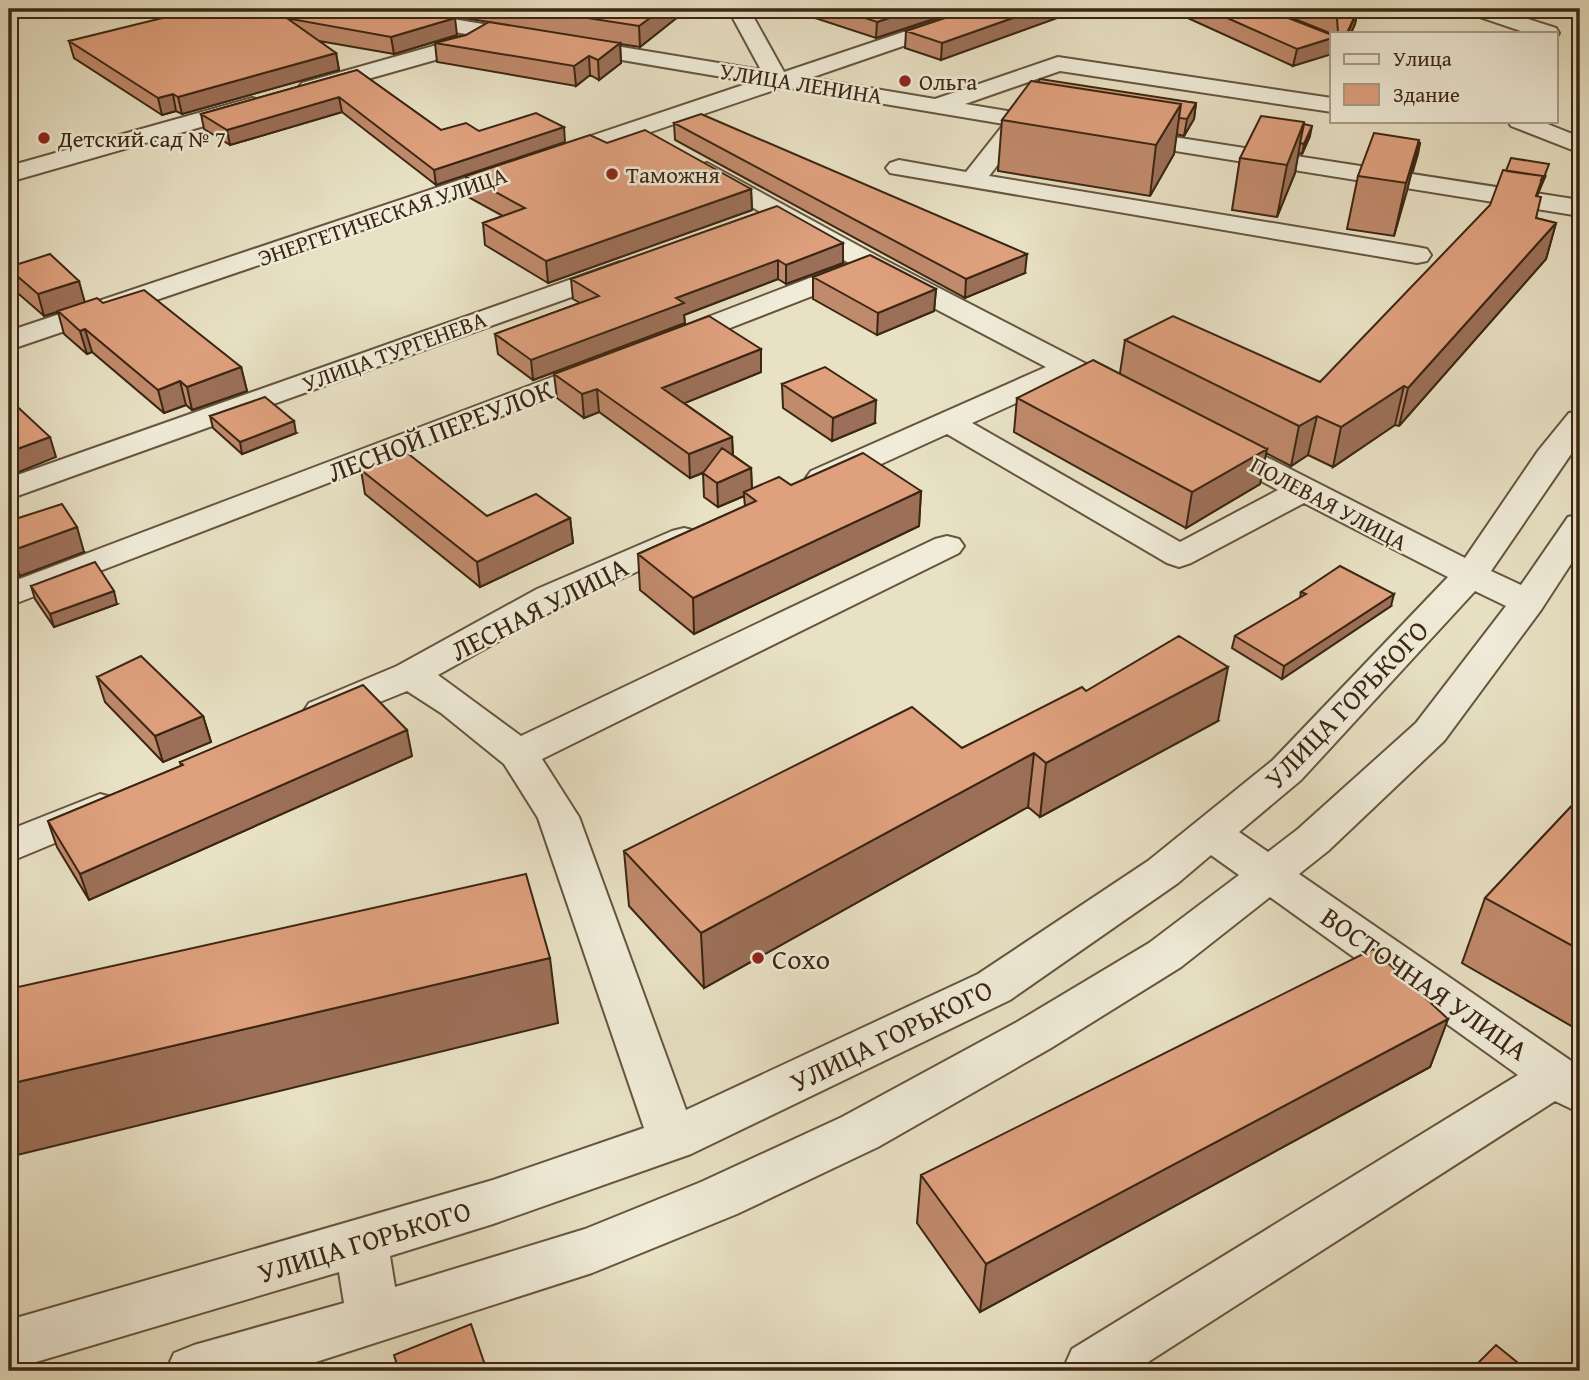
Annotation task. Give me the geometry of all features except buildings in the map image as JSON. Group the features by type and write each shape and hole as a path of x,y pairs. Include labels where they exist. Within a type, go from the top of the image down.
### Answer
{"street":[{"name":"УЛИЦА ЛЕНИНА","path":"355,9 1075,128"},
{"path":"739,9 777,79"},
{"name":"ЭНЕРГЕТИЧЕСКАЯ УЛИЦА","path":"9,341 635,131 777,79 992,9"},
{"path":"1475,9 1545,32"},
{"path":"9,174 459,46 488,31"},
{"path":"936,106 1058,64 1330,105"},
{"path":"972,181 1020,120"},
{"path":"1522,122 1580,146"},
{"path":"635,131 871,264 1106,387"},
{"path":"1102,133 1580,208"},
{"path":"899,168 1417,255"},
{"path":"741,226 780,212"},
{"name":"УЛИЦА ТУРГЕНЕВА","path":"9,489 649,259"},
{"name":"ЛЕСНОЙ ПЕРЕУЛОК","path":"9,595 871,264"},
{"path":"793,490 1070,368"},
{"name":"УЛИЦА ГОРЬКОГО","path":"9,1345 493,1202 673,1139 994,987 1163,872 1287,770 1471,575 1499,538 1550,458 1580,419"},
{"path":"950,423 1179,556 1303,490"},
{"name":"ПОЛЕВАЯ УЛИЦА","path":"1193,432 1471,575 1528,601"},
{"path":"194,1371 374,1319 592,1250 719,1198 860,1132 1034,1035 1165,955 1313,840 1430,732 1528,601 1580,524"},
{"name":"ЛЕСНАЯ УЛИЦА","path":"285,729 410,674 550,597 712,526"},
{"path":"519,754 947,546"},
{"path":"410,674 455,704 519,754 558,817 673,1139"},
{"path":"9,847 134,793"},
{"name":"ВОСТОЧНАЯ УЛИЦА","path":"1210,834 1568,1085"},
{"path":"1092,1367 1568,1085"},
{"path":"361,1242 374,1319"}],"place":[{"name":"Ольга","path":"905,81"},
{"name":"Детский сад № 7","path":"44,138"},
{"name":"Таможня","path":"612,174"},
{"name":"Сохо","path":"758,958"}]}
